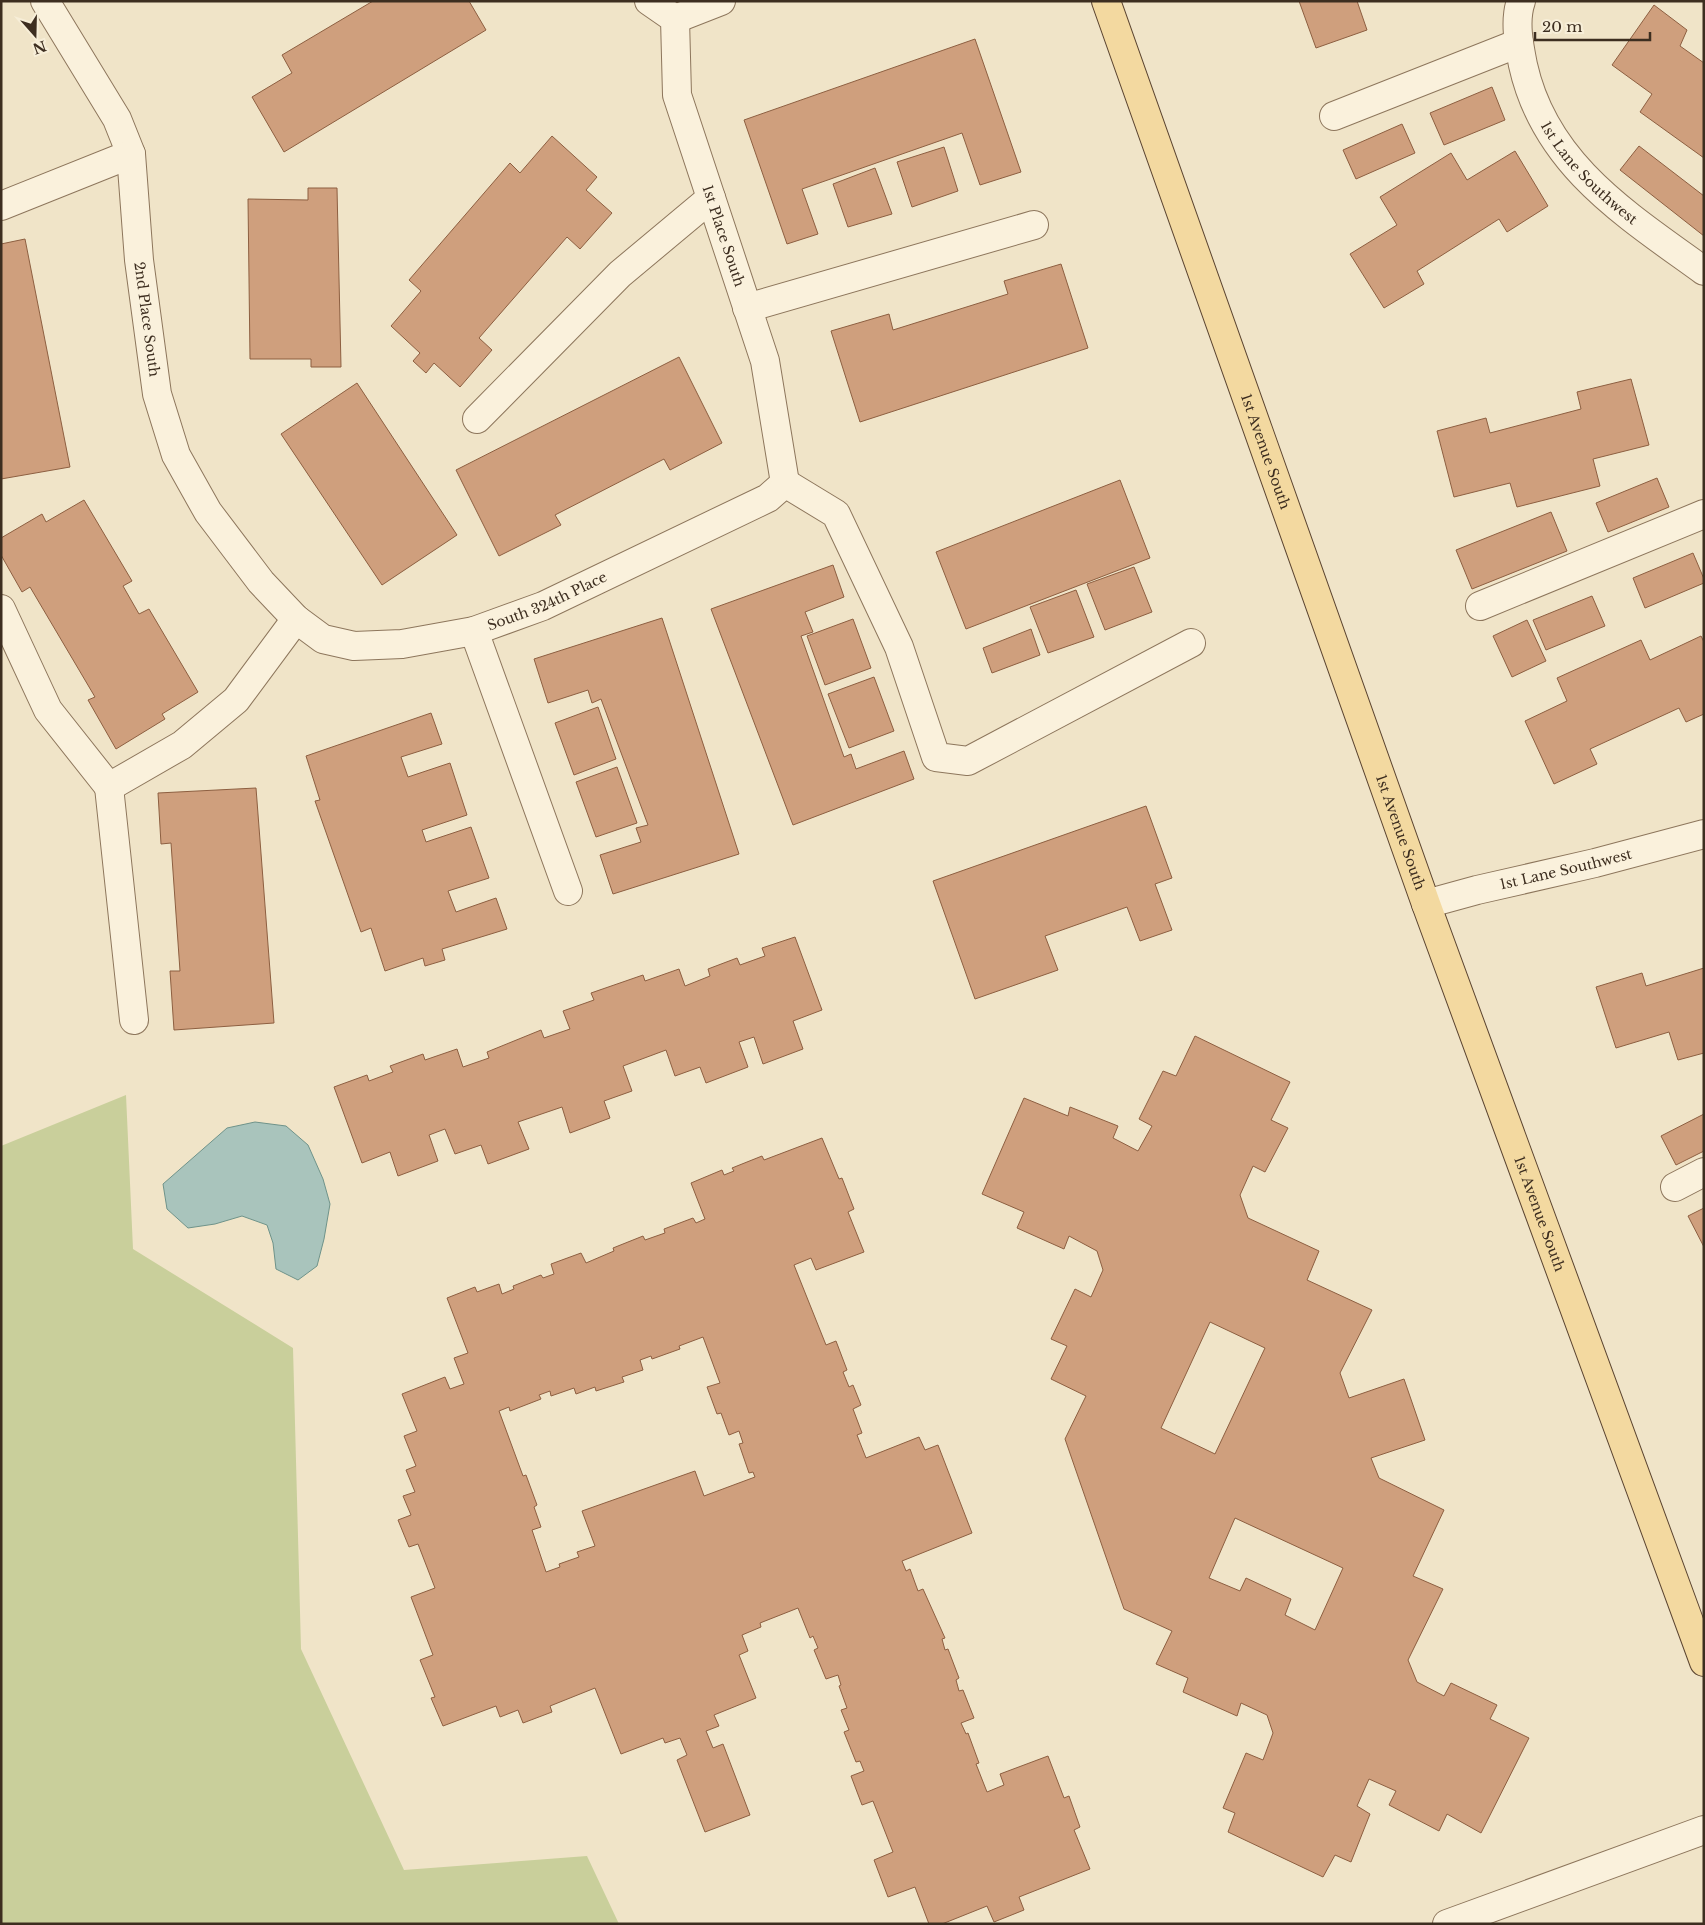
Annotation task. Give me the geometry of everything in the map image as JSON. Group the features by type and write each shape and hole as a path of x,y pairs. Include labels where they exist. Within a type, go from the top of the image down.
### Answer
{"main road":[{"name":"1st Avenue South","path":"1106,1 1426,904 1704,1662"}],"street":[{"name":"2nd Place South","path":"45,1 117,119 131,154 139,260 157,394 176,455 208,512 261,582 296,619"},
{"path":"649,1 675,19 722,1"},
{"name":"1st Lane Southwest","path":"1521,1 1518,16 1519,43 1525,74 1545,124 1562,150 1581,173 1622,212 1704,271"},
{"name":"1st Place South","path":"675,19 677,95 765,362 785,483"},
{"path":"1334,116 1519,43"},
{"path":"1,206 131,154"},
{"path":"477,419 620,274 711,198"},
{"path":"747,308 1034,226"},
{"path":"785,483 836,514 899,647 936,757 968,761 1191,643"},
{"name":"South 324th Place","path":"296,619 324,639 354,646 402,644 474,632 552,602 768,498 785,483"},
{"path":"1480,606 1704,514"},
{"path":"1,609 48,710 109,787 134,1020"},
{"path":"109,787 182,745 236,700 296,619"},
{"path":"474,632 568,891"},
{"name":"1st Lane Southwest","path":"1426,904 1477,890 1595,863 1704,834"},
{"path":"1675,1188 1704,1172"},
{"path":"1447,1924 1704,1830"}],"green space":[{"path":"126,1095 133,1249 293,1348 301,1649 404,1870 587,1856 619,1924 1,1924 1,1146"}],"water":[{"path":"255,1122 286,1126 308,1145 323,1179 330,1204 317,1266 298,1280 276,1269 273,1243 267,1225 242,1216 215,1224 188,1228 167,1209 163,1184 227,1128"}],"building":[{"path":"373,1 469,1 486,30 284,152 252,97 292,73 282,55"},
{"path":"1299,1 1357,1 1367,30 1316,48"},
{"path":"1654,5 1687,30 1680,46 1704,63 1704,158 1640,112 1652,94 1612,65"},
{"path":"975,39 1021,172 980,185 962,133 802,189 818,234 787,244 744,120"},
{"path":"1492,87 1505,120 1444,145 1430,113"},
{"path":"1402,124 1415,153 1356,179 1343,150"},
{"path":"552,136 597,177 586,190 612,213 580,249 567,237 479,338 492,350 460,387 434,363 426,373 413,361 420,353 391,326 421,291 409,280 510,163 520,173"},
{"path":"1639,146 1704,196 1704,236 1620,170"},
{"path":"944,147 958,191 912,207 897,162"},
{"path":"1515,151 1548,206 1507,232 1499,219 1417,271 1424,284 1384,308 1350,254 1397,225 1380,197 1451,153 1467,180"},
{"path":"875,168 892,214 848,227 833,184"},
{"path":"308,188 337,188 341,367 311,367 311,359 250,359 248,199 308,200"},
{"path":"25,239 70,467 1,479 1,244"},
{"path":"1061,264 1088,348 860,422 831,331 889,314 893,330 1008,294 1004,281"},
{"path":"679,357 722,443 670,470 664,459 555,515 561,525 499,556 456,470"},
{"path":"1631,379 1649,445 1593,459 1600,486 1517,507 1510,483 1454,497 1437,431 1486,418 1490,433 1581,409 1577,392"},
{"path":"357,383 457,535 382,585 281,434"},
{"path":"1657,478 1669,507 1608,532 1596,503"},
{"path":"1120,480 1150,558 966,629 936,552"},
{"path":"84,500 132,581 123,586 139,614 149,609 198,692 162,714 165,719 116,749 88,700 95,697 30,587 22,592 1,555 1,538 42,514 46,522"},
{"path":"1551,512 1567,551 1472,589 1456,550"},
{"path":"1693,553 1704,583 1645,608 1633,578"},
{"path":"833,565 844,597 805,612 813,632 801,636 844,757 851,754 856,769 904,751 914,779 793,825 711,609"},
{"path":"1134,567 1152,612 1105,630 1087,584"},
{"path":"1076,590 1094,637 1048,653 1030,607"},
{"path":"1592,596 1605,626 1546,650 1533,620"},
{"path":"662,618 739,854 613,894 600,855 641,842 636,828 648,825 601,699 592,703 588,690 548,703 534,659"},
{"path":"853,619 871,668 825,685 807,636"},
{"path":"1527,620 1546,661 1512,677 1493,636"},
{"path":"1031,629 1040,655 992,673 983,648"},
{"path":"1701,636 1704,642 1704,714 1686,722 1679,708 1590,749 1597,764 1554,784 1525,721 1567,701 1557,678 1641,640 1650,660"},
{"path":"874,677 894,731 849,748 828,694"},
{"path":"598,707 616,759 574,775 555,723"},
{"path":"431,713 442,744 401,757 408,777 450,763 467,815 422,830 426,842 471,827 489,878 448,891 456,912 496,898 507,929 442,949 445,960 425,966 423,958 385,971 371,928 361,932 315,801 320,800 306,756"},
{"path":"617,767 637,823 596,837 576,782"},
{"path":"256,788 274,1023 174,1030 170,971 180,971 171,843 161,844 158,793"},
{"path":"1146,806 1172,878 1155,884 1172,930 1140,941 1127,907 1045,936 1058,970 975,999 933,881"},
{"path":"795,937 822,1010 793,1021 803,1049 763,1064 754,1037 739,1042 748,1067 706,1083 700,1067 675,1076 666,1050 623,1066 632,1091 604,1101 610,1118 570,1133 562,1107 518,1122 529,1149 488,1164 481,1145 455,1154 445,1129 429,1135 438,1161 398,1176 390,1152 362,1163 334,1087 367,1075 369,1081 393,1072 390,1066 423,1054 425,1060 457,1049 463,1067 489,1058 487,1052 541,1030 544,1038 570,1029 563,1011 594,1000 591,993 643,975 645,981 679,969 685,986 710,976 708,969 737,958 740,965 765,956 762,948"},
{"path":"1704,968 1704,1053 1678,1060 1669,1032 1616,1048 1596,987 1642,973 1646,986"},
{"path":"1195,1036 1290,1082 1271,1120 1288,1128 1265,1172 1253,1166 1240,1195 1248,1218 1319,1251 1307,1280 1372,1310 1340,1373 1349,1398 1404,1379 1425,1440 1371,1458 1379,1478 1444,1510 1413,1576 1443,1589 1408,1660 1417,1682 1444,1696 1451,1683 1497,1705 1490,1719 1529,1738 1481,1833 1447,1814 1439,1831 1389,1805 1396,1791 1369,1779 1357,1806 1370,1814 1351,1862 1335,1855 1323,1877 1228,1832 1235,1813 1223,1808 1246,1753 1263,1760 1273,1733 1267,1715 1241,1703 1237,1716 1183,1692 1188,1678 1156,1664 1172,1631 1124,1609 1065,1439 1086,1396 1051,1379 1067,1346 1051,1339 1075,1289 1091,1297 1103,1270 1097,1251 1069,1236 1064,1249 1017,1228 1024,1212 982,1194 1024,1098 1068,1116 1070,1107 1118,1126 1113,1138 1138,1151 1152,1126 1139,1119 1163,1071 1176,1076","holes":["1210,1322 1265,1348 1215,1454 1161,1428","1235,1518 1343,1568 1315,1630 1285,1615 1291,1599 1246,1578 1240,1591 1209,1578"]},
{"path":"1704,1114 1704,1151 1676,1165 1661,1136"},
{"path":"822,1138 839,1179 842,1178 854,1209 848,1212 864,1252 816,1270 811,1258 794,1265 826,1345 836,1341 847,1370 843,1372 849,1387 853,1385 861,1405 853,1409 862,1433 857,1435 866,1458 919,1437 925,1450 938,1445 972,1533 902,1561 906,1571 910,1569 918,1591 923,1589 945,1638 942,1639 945,1650 948,1649 959,1678 956,1680 959,1691 963,1690 974,1718 961,1723 966,1734 968,1733 979,1763 976,1764 987,1792 1004,1785 1000,1774 1048,1756 1064,1798 1069,1796 1080,1827 1074,1830 1090,1869 1019,1897 1024,1910 994,1922 987,1906 942,1924 929,1924 915,1887 888,1897 874,1860 893,1852 873,1801 862,1805 851,1776 864,1771 860,1761 856,1762 844,1732 849,1730 841,1710 847,1708 839,1686 841,1685 838,1675 826,1679 814,1650 818,1648 813,1636 810,1638 798,1608 760,1623 761,1627 742,1635 748,1651 739,1655 756,1698 714,1715 719,1726 706,1731 713,1748 723,1744 750,1815 705,1832 677,1760 687,1755 680,1738 665,1743 663,1738 621,1754 595,1688 550,1706 552,1712 523,1723 518,1710 500,1717 496,1706 443,1726 431,1698 435,1697 420,1660 433,1655 411,1597 435,1588 418,1544 409,1547 398,1520 411,1515 403,1496 415,1492 406,1470 416,1466 404,1436 417,1431 402,1394 445,1377 450,1389 464,1384 454,1358 468,1353 447,1298 475,1287 477,1292 499,1284 502,1294 514,1289 513,1286 541,1275 543,1278 554,1274 551,1264 581,1253 586,1263 614,1251 613,1248 643,1236 645,1240 665,1233 664,1229 693,1218 696,1223 705,1219 691,1183 722,1170 724,1175 734,1171 732,1168 762,1156 764,1160","holes":["703,1337 720,1383 707,1387 717,1414 721,1413 729,1435 739,1431 743,1443 739,1444 749,1473 753,1472 755,1477 704,1496 695,1471 582,1511 595,1546 577,1552 579,1557 559,1564 560,1567 546,1572 532,1530 541,1527 534,1507 537,1505 526,1475 523,1476 499,1411 509,1407 510,1411 541,1399 539,1395 550,1391 551,1396 574,1388 576,1394 595,1387 596,1391 624,1382 622,1377 643,1370 640,1360 651,1356 652,1359 680,1349 679,1346"]},
{"path":"1704,1208 1704,1247 1688,1216"}]}
